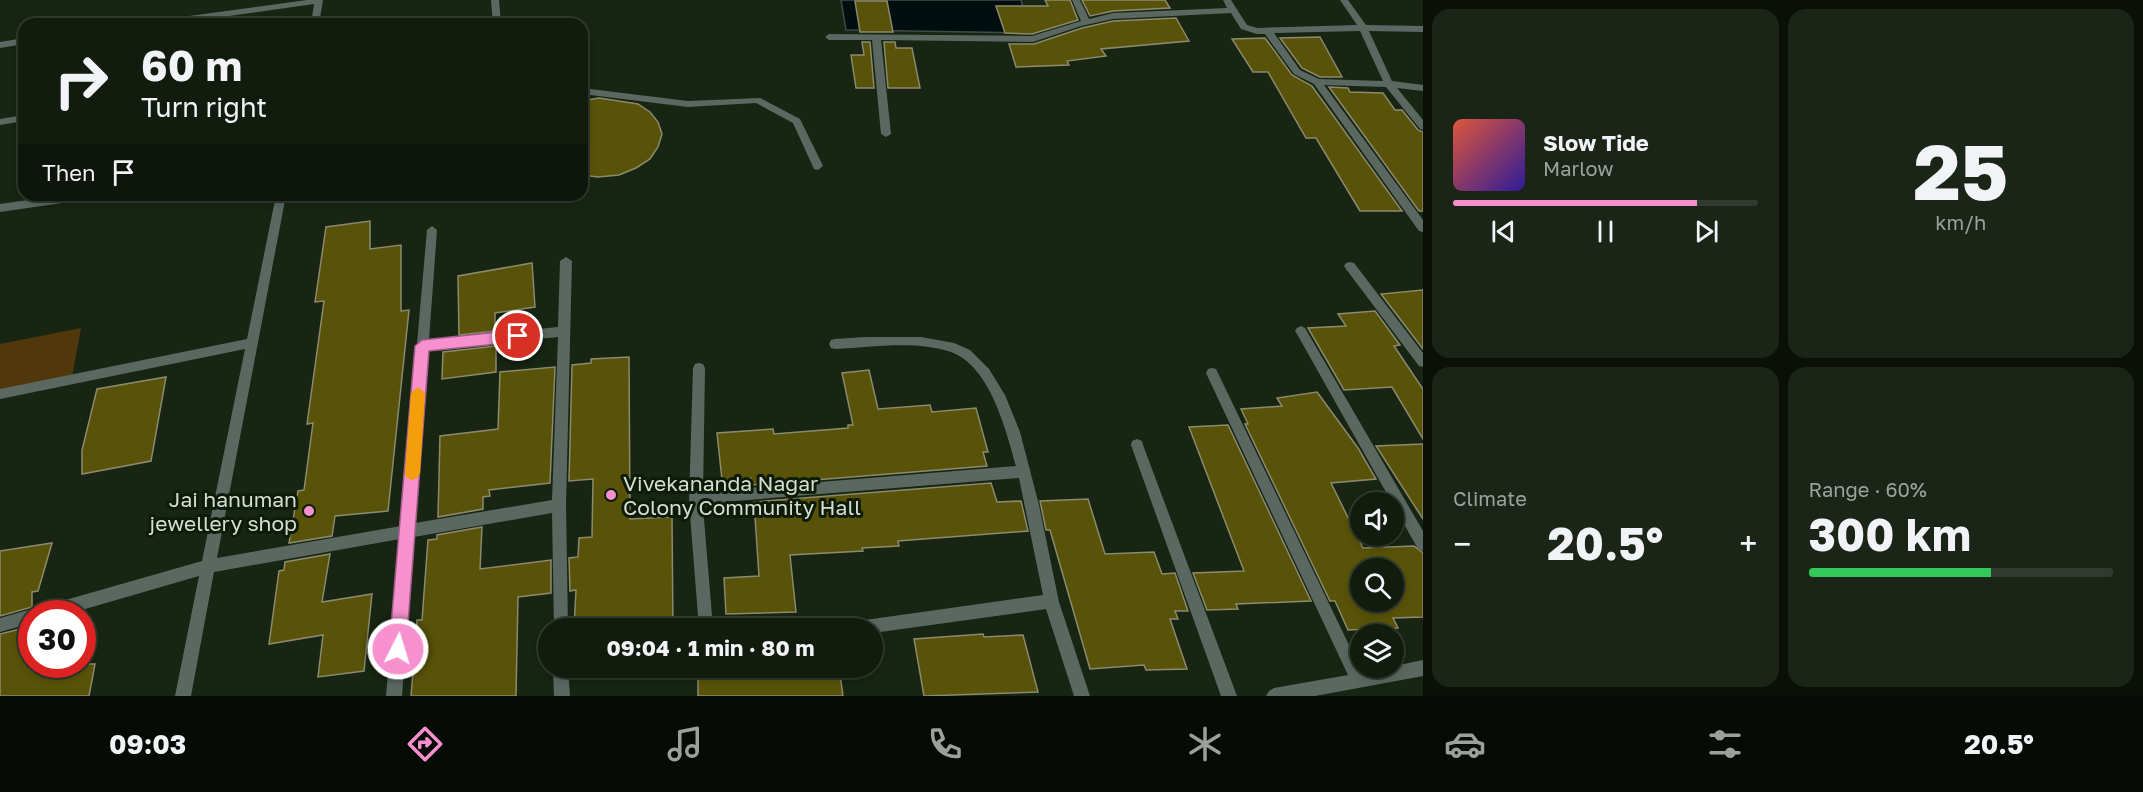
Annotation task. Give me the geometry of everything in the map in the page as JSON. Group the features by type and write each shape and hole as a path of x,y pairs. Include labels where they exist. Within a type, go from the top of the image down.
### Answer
{"street":[{"path":"495,0 496,18"},
{"path":"1076,0 1086,22"},
{"path":"1227,0 1244,27 1268,31 1364,27 1423,29"},
{"path":"1344,0 1364,27 1389,84 1423,127"},
{"path":"196,18 319,1 316,18"},
{"path":"829,38 1033,39 1086,22 1141,13 1233,10"},
{"path":"1268,31 1297,72 1317,82 1389,84 1423,88"},
{"path":"876,38 886,134"},
{"path":"0,45 18,43"},
{"path":"1317,82 1423,228"},
{"path":"588,92 688,104 757,100 797,121 818,166"},
{"path":"0,122 18,119"},
{"path":"0,208 48,201"},
{"path":"183,696 280,201"},
{"path":"394,696 432,230"},
{"path":"561,618 559,505 566,261"},
{"path":"1350,266 1423,362"},
{"path":"422,346 565,331"},
{"path":"1301,331 1423,544"},
{"path":"835,344 927,342 965,353 985,371 999,395 1024,471 1052,601 1082,696"},
{"path":"0,394 252,343"},
{"path":"699,368 696,502 705,618"},
{"path":"1212,373 1358,680"},
{"path":"1137,445 1229,696"},
{"path":"696,502 735,495 1024,471"},
{"path":"90,600 209,566 559,505"},
{"path":"883,625 1052,601"},
{"path":"0,625 18,620"},
{"path":"1276,696 1423,668"},
{"path":"561,696 564,678"}],"shaded area":[{"path":"841,0 1021,0 1030,33 846,30"},
{"path":"81,328 72,377 0,392 0,344"}],"building":[{"path":"1045,0 1070,0 1078,20 1032,34 1005,33 996,6 1048,6"},
{"path":"1082,0 1165,0 1170,8 1113,11 1090,16"},
{"path":"855,1 887,1 893,32 860,32"},
{"path":"1176,18 1189,41 1101,49 1106,56 1067,61 1069,65 1016,67 1009,44 1034,44 1082,28 1113,21"},
{"path":"1320,37 1342,77 1320,77 1302,68 1280,38"},
{"path":"1265,38 1292,75 1312,86 1402,211 1360,211 1316,138 1306,138 1268,72 1253,72 1232,39"},
{"path":"862,42 870,42 874,88 856,88 851,55 864,55"},
{"path":"884,42 895,42 896,48 912,48 920,88 888,88"},
{"path":"1329,87 1348,88 1350,92 1383,93 1395,110 1402,110 1418,130 1423,132 1423,211 1419,211"},
{"path":"599,98 638,104 650,112 658,122 662,134 658,147 650,159 619,175 588,176 588,100"},
{"path":"370,221 370,249 401,245 401,311 409,310 388,511 335,516 332,536 289,543 298,491 304,490 313,423 307,424 324,301 315,302 326,227"},
{"path":"532,263 535,307 495,313 495,331 459,335 458,276"},
{"path":"1423,290 1423,349 1381,294"},
{"path":"1375,311 1400,345 1394,346 1423,389 1423,439 1392,387 1344,390 1308,328 1346,326 1338,314"},
{"path":"496,346 496,372 442,379 443,352"},
{"path":"629,357 630,519 672,517 673,618 575,618 576,590 570,591 569,558 578,557 579,538 592,537 593,479 569,481 572,365 591,363 591,359"},
{"path":"555,367 550,483 489,490 490,496 483,497 483,509 438,517 440,436 498,429 500,372"},
{"path":"869,370 878,409 930,405 932,412 976,408 988,452 983,452 987,466 752,485 751,478 722,480 717,433 773,429 774,434 848,428 848,425 853,425 842,373"},
{"path":"166,377 151,461 82,474 82,450 97,389"},
{"path":"1317,392 1358,448 1376,479 1331,483 1350,522 1350,546 1362,546 1363,548 1414,546 1423,553 1423,617 1393,618 1396,624 1350,624 1350,630 1348,630 1335,601 1330,601 1245,424 1248,424 1241,409 1282,406 1277,398"},
{"path":"1228,425 1311,601 1236,604 1238,609 1207,610 1193,573 1244,571 1189,427"},
{"path":"1423,444 1423,519 1376,446"},
{"path":"991,483 997,502 1021,501 1028,531 898,541 899,546 862,548 863,551 790,555 796,612 726,614 724,578 759,576 754,502"},
{"path":"1088,499 1105,554 1154,552 1162,574 1175,573 1188,611 1175,611 1178,619 1170,619 1187,669 1146,670 1144,665 1090,669 1050,530 1046,530 1040,501"},
{"path":"482,527 480,569 551,560 551,593 518,597 516,696 411,696 417,620 422,620 428,540 437,539 437,535"},
{"path":"52,543 38,591 32,592 32,600 18,600 18,611 0,616 0,551"},
{"path":"330,554 322,602 372,594 364,671 318,677 323,635 269,644 279,571 284,570 285,562"},
{"path":"18,630 18,678 92,678 89,696 0,696 0,634"},
{"path":"983,634 984,637 1023,635 1038,692 924,696 914,639"},
{"path":"698,678 840,678 843,696 698,696"}],"slow traffic":[{"path":"412,473 418,393"}],"place":[{"name":"Vivekananda Nagar Colony Community Hall","path":"611,495"},
{"name":"Jai hanuman jewellery shop","path":"309,511"}],"route":[{"path":"398,649 422,346 518,336"}]}
